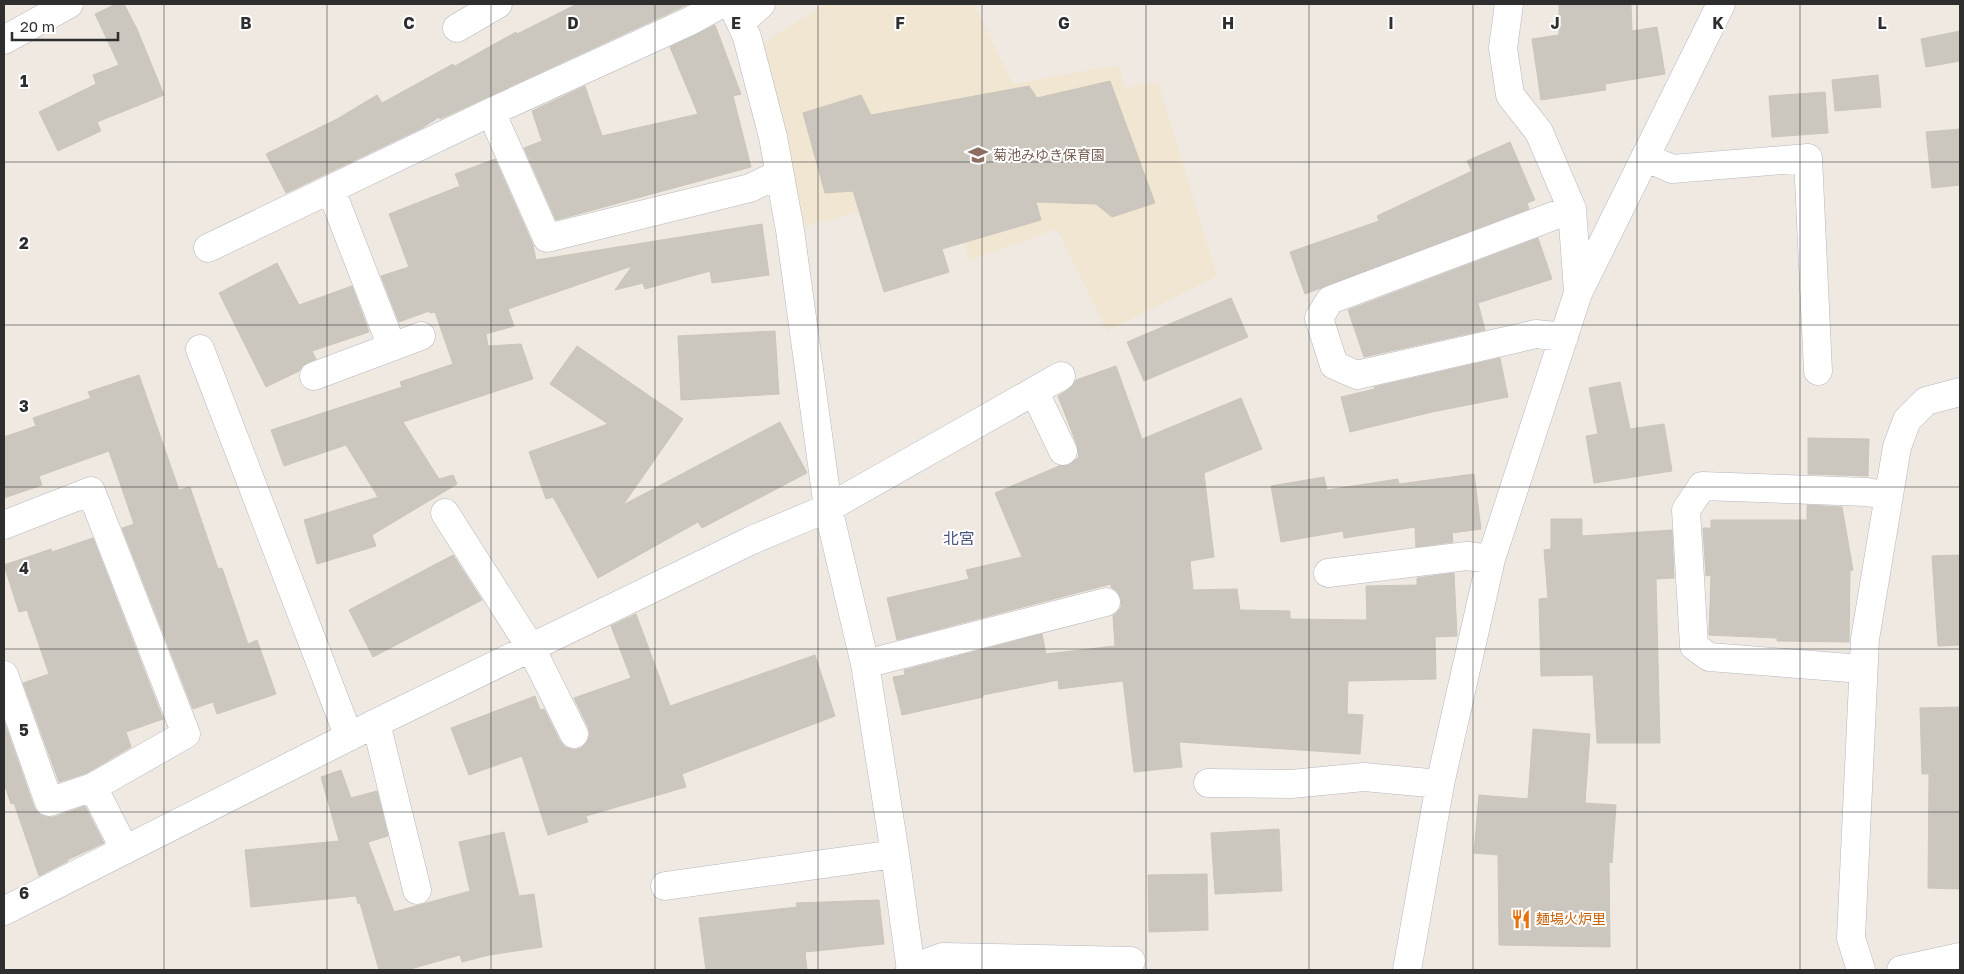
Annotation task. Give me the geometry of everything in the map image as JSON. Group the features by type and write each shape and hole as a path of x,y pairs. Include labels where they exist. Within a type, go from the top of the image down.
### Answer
{"street":[{"path":"4,40 69,4"},
{"path":"457,28 498,4"},
{"path":"208,248 721,4"},
{"path":"761,4 737,13 757,72 773,137 790,230 828,508 865,664 911,970 943,957 1131,961"},
{"path":"1509,4 1503,48 1510,95 1539,132 1572,209 1578,293"},
{"path":"1407,970 1440,784 1491,559 1578,293 1721,4"},
{"path":"491,112 547,238 750,188 779,174"},
{"path":"1645,158 1672,169 1808,158 1818,372"},
{"path":"331,190 392,347"},
{"path":"1564,337 1536,334 1357,375 1334,365 1319,318 1330,300 1572,209"},
{"path":"314,376 421,336"},
{"path":"200,348 349,736"},
{"path":"4,911 349,736 752,540 828,508 1061,376"},
{"path":"1034,391 1063,450"},
{"path":"1861,970 1851,938 1865,639 1897,447 1907,420 1926,401 1960,392"},
{"path":"1863,669 1709,657 1694,646 1686,510 1702,486 1867,492 1889,496"},
{"path":"4,525 91,491 186,734 93,787 49,802 4,675"},
{"path":"445,512 531,648 574,734"},
{"path":"1328,573 1467,556 1491,559"},
{"path":"865,664 1106,602"},
{"path":"376,723 417,890"},
{"path":"1208,783 1291,784 1364,777 1440,784"},
{"path":"93,787 125,850"},
{"path":"665,886 895,854"},
{"path":"1901,970 1960,957"}],"shaded area":[{"name":"菊池みゆき保育園","path":"825,4 974,4 1013,84 1119,65 1125,88 1158,82 1217,276 1107,331 1057,229 969,260 948,188 790,230 751,51"}],"building":[{"path":"116,4 124,4 137,29 164,95 97,122 101,131 58,151 39,112 96,84 93,75 119,65 95,14"},
{"path":"577,4 689,4 440,119 439,117 422,128 286,193 266,154 337,119 377,95 382,103 516,32 517,34"},
{"path":"1559,4 1631,4 1632,31 1657,27 1665,74 1605,84 1606,90 1541,100 1532,39 1559,35"},
{"path":"715,25 741,94 733,96 751,167 556,220 524,148 542,141 532,111 585,86 602,136 698,114 670,47"},
{"path":"1960,31 1960,61 1926,67 1921,39"},
{"path":"1878,75 1881,107 1835,111 1832,80"},
{"path":"1110,81 1155,203 1112,217 1096,204 1036,202 1041,220 942,249 949,272 884,292 853,191 825,193 803,113 861,95 871,115 1029,86 1037,98"},
{"path":"1825,92 1828,133 1772,137 1769,96"},
{"path":"1960,129 1960,185 1932,188 1926,132"},
{"path":"1510,142 1535,200 1527,203 1529,209 1305,294 1290,252 1379,221 1377,216 1472,171 1467,161"},
{"path":"495,159 533,245 536,260 762,224 769,275 712,283 710,271 645,289 643,283 615,290 632,266 508,309 514,326 486,334 488,346 521,344 533,379 403,422 439,479 453,475 457,484 372,535 376,546 317,564 304,520 378,497 346,445 284,466 271,430 402,387 400,382 453,364 435,312 430,313 429,311 399,322 381,276 409,267 389,214 460,186 455,174"},
{"path":"1538,238 1552,279 1478,303 1485,330 1364,357 1348,310"},
{"path":"277,263 299,305 352,286 369,332 312,351 316,359 302,366 299,371 266,387 219,293"},
{"path":"1231,298 1248,337 1144,381 1127,342"},
{"path":"775,331 779,394 681,400 678,336"},
{"path":"577,346 683,419 623,505 780,422 807,473 702,528 698,522 598,578 553,497 546,499 529,452 608,424 550,384"},
{"path":"1500,358 1508,397 1432,412 1350,432 1341,397 1375,389 1374,387"},
{"path":"1116,366 1142,439 1241,398 1262,449 1204,473 1214,557 1190,561 1193,590 1237,589 1240,610 1290,611 1290,619 1367,620 1366,586 1417,585 1417,578 1454,573 1457,636 1435,637 1436,679 1348,681 1347,714 1363,715 1360,754 1179,742 1182,767 1134,772 1123,681 1059,689 1058,680 983,695 983,697 902,715 893,677 905,675 904,670 1042,634 1046,654 1115,646 1113,616 1121,607 1121,599 1117,591 1111,587 1111,584 897,640 887,598 969,579 966,570 1022,557 995,493 1059,466 1069,465 1079,457 1077,445 1058,396 1069,389 1076,380"},
{"path":"139,375 179,490 190,487 218,569 222,568 248,644 257,640 276,694 217,714 213,702 193,709 122,528 134,524 109,451 39,476 42,485 4,498 4,437 36,426 33,418 91,398 88,392"},
{"path":"1620,382 1630,429 1664,424 1672,471 1594,483 1586,436 1598,434 1589,388"},
{"path":"1808,438 1869,439 1868,476 1808,474"},
{"path":"1474,474 1481,529 1452,533 1453,542 1416,547 1415,527 1344,538 1343,531 1281,542 1271,486 1324,477 1327,490 1398,479 1399,484"},
{"path":"1807,505 1842,507 1853,570 1850,571 1849,642 1777,641 1777,638 1709,635 1711,575 1706,576 1703,528 1711,528 1711,520 1807,520"},
{"path":"1551,519 1582,519 1582,536 1672,530 1674,578 1656,579 1660,743 1597,743 1593,675 1541,676 1539,599 1548,598 1544,550 1551,549"},
{"path":"93,538 163,719 126,732 131,747 87,773 59,782 23,683 49,674 27,610 19,612 4,565 51,549 52,552"},
{"path":"453,555 482,600 373,657 349,610"},
{"path":"1960,555 1960,645 1938,646 1932,556"},
{"path":"636,614 670,706 815,655 835,716 682,774 686,787 586,816 588,822 548,835 522,756 469,775 451,728 535,696 540,710 544,709 565,747 574,750 581,748 587,742 590,734 574,698 631,678 611,626"},
{"path":"1960,707 1960,889 1928,888 1929,774 1922,774 1920,708"},
{"path":"4,721 34,807 38,813 46,817 54,817 85,806 104,843 67,860 39,876 14,803 11,804 4,783"},
{"path":"1533,729 1590,734 1585,803 1616,805 1612,863 1609,862 1610,947 1499,945 1498,855 1474,853 1479,795 1528,799"},
{"path":"341,770 351,798 377,791 388,836 368,842 394,912 470,891 459,842 504,832 519,896 534,894 542,947 489,955 462,962 460,955 407,970 379,970 360,903 358,904 356,896 251,907 245,850 339,841 321,777"},
{"path":"1279,829 1282,891 1215,894 1211,833"},
{"path":"1207,874 1208,930 1149,932 1148,875"},
{"path":"879,900 884,944 805,952 807,970 706,970 699,918 797,907 796,903"}],"place":[{"name":"菊池みゆき保育園","path":"978,155"},
{"name":"麺場火炉里","path":"1521,919"}],"district":[{"name":"北宮","path":"959,538"}]}
